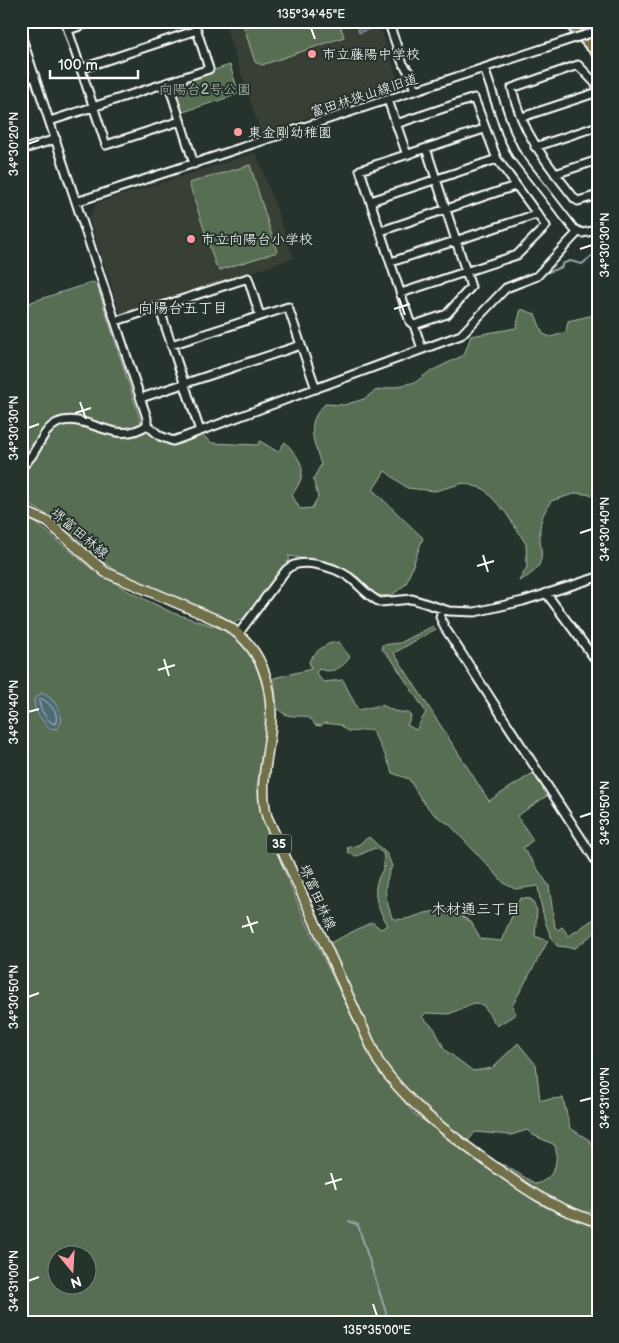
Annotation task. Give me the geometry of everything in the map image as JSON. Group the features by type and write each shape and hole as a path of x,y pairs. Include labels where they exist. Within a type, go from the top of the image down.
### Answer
{"highway":[{"path":"568,21 598,53"},
{"path":"578,21 597,35"}],"main road":[{"name":"堺富田林線","path":"21,510 48,522 104,572 217,620 239,632 260,660 271,696 270,728 263,785 267,817 378,1061 403,1094 436,1124 533,1195 561,1210 598,1222"}],"street":[{"path":"65,21 106,145 180,121"},
{"path":"68,30 95,21"},
{"path":"50,122 209,69 194,21"},
{"path":"388,21 415,91"},
{"path":"80,69 197,30"},
{"path":"21,35 23,46 35,76 141,398 147,418 147,425 160,436 172,441 461,335 506,288 537,276 578,232 598,230"},
{"name":"富田林狭山線旧道","path":"76,202 574,38 597,35"},
{"path":"598,86 578,65 513,86 522,117 535,147 555,174 576,200 598,195"},
{"path":"484,68 506,133 516,154 578,232"},
{"path":"21,80 35,76"},
{"path":"168,82 194,164"},
{"path":"522,117 598,92"},
{"path":"396,124 474,98 484,130 497,159 546,226 517,255 401,293"},
{"path":"388,100 407,155"},
{"path":"535,147 598,126"},
{"path":"422,349 414,325 410,322 360,170 484,130"},
{"path":"21,150 56,139"},
{"path":"414,325 448,314 471,287 426,148"},
{"path":"370,201 497,159"},
{"path":"555,174 598,160"},
{"path":"381,232 515,186"},
{"path":"391,262 537,214"},
{"path":"116,321 248,278 260,316"},
{"path":"159,307 200,431"},
{"path":"172,345 288,307 316,389"},
{"path":"141,398 301,345"},
{"path":"21,467 33,457 46,432 60,422 76,421 124,433 138,430 147,425"},
{"path":"239,632 286,570 296,564 322,566 343,573 380,602 412,599 442,609 474,612 598,577"},
{"path":"546,593 598,663"},
{"path":"442,609 440,617 445,628 598,864"}],"shaded area":[{"name":"市立藤陽中学校","path":"224,21 378,21 400,87 261,133"},
{"name":"市立向陽台小学校","path":"256,153 294,258 121,315 89,219 97,203"}],"green space":[{"path":"242,21 339,21 344,37 262,65 255,62"},
{"name":"向陽台2号公園","path":"230,65 239,94 180,113 171,84"},
{"path":"250,165 277,252 220,270 216,266 189,183"},
{"path":"93,282 97,285 141,422 147,431 172,444 201,434 212,443 258,445 260,441 278,452 285,442 296,455 302,467 301,479 292,495 300,509 312,508 318,497 313,479 321,465 312,433 315,418 325,404 344,405 364,399 375,391 416,382 429,372 464,355 471,336 516,328 521,309 535,314 543,334 551,337 566,332 568,321 598,314 598,496 577,493 551,501 543,516 540,528 541,561 531,574 519,581 527,567 526,544 506,513 484,489 464,483 435,491 407,488 385,471 373,490 423,538 406,584 391,596 376,595 358,577 334,563 288,556 290,559 243,619 234,623 147,586 114,569 88,552 53,519 21,502 21,311 25,305 34,301"},
{"path":"21,517 34,521 92,569 130,592 173,613 229,631 243,643 256,666 267,698 265,744 257,787 262,817 301,911 373,1061 413,1113 506,1179 556,1211 598,1226 598,1322 21,1322"},
{"path":"433,626 436,629 394,653 489,801 533,773 548,795 517,816 533,840 523,848 549,886 555,927 558,930 562,927 569,936 598,916 598,930 575,948 557,946 553,940 544,918 538,886 515,889 505,884 449,824 430,810 409,779 392,773 372,731 352,732 341,725 324,723 321,726 315,725 310,718 287,715 277,708 274,678 311,669 309,661 318,651 326,645 339,642 350,657 337,669 328,671 319,669 316,673 323,682 343,680 358,710 382,705 394,711 409,713 411,717 407,725 416,730 426,712 392,660 382,649 382,645 400,643"},
{"path":"369,837 387,854 392,866 386,892 392,918 406,919 449,908 471,922 481,939 501,941 520,898 531,899 537,910 535,936 548,941 512,1006 516,1014 497,1026 483,1005 474,1003 449,1014 426,1013 422,1017 434,1028 445,1050 473,1071 492,1068 518,1043 536,1065 540,1100 563,1098 570,1128 589,1140 598,1152 598,1198 589,1214 544,1196 500,1165 504,1165 536,1184 542,1182 554,1169 556,1158 555,1145 533,1135 527,1130 511,1135 475,1132 468,1141 434,1116 410,1095 380,1055 370,1037 330,943 372,922 381,929 388,925 376,897 377,881 384,864 383,853 375,848 357,856 349,854 347,848 358,845"}],"water":[{"path":"356,21 373,21 375,27 359,33"},
{"path":"42,693 56,704 60,712 62,721 57,729 48,728 35,710 34,699"}],"waterway":[{"path":"543,274 562,267 562,264 570,261 582,264 598,251"},
{"path":"349,1221 358,1225 389,1322"}],"place":[{"name":"市立藤陽中学校","path":"312,54"},
{"name":"東金剛幼稚園","path":"238,132"},
{"name":"市立向陽台小学校","path":"191,239"}],"district":[{"name":"向陽台五丁目","path":"183,308"},
{"name":"木材通三丁目","path":"476,909"}]}
